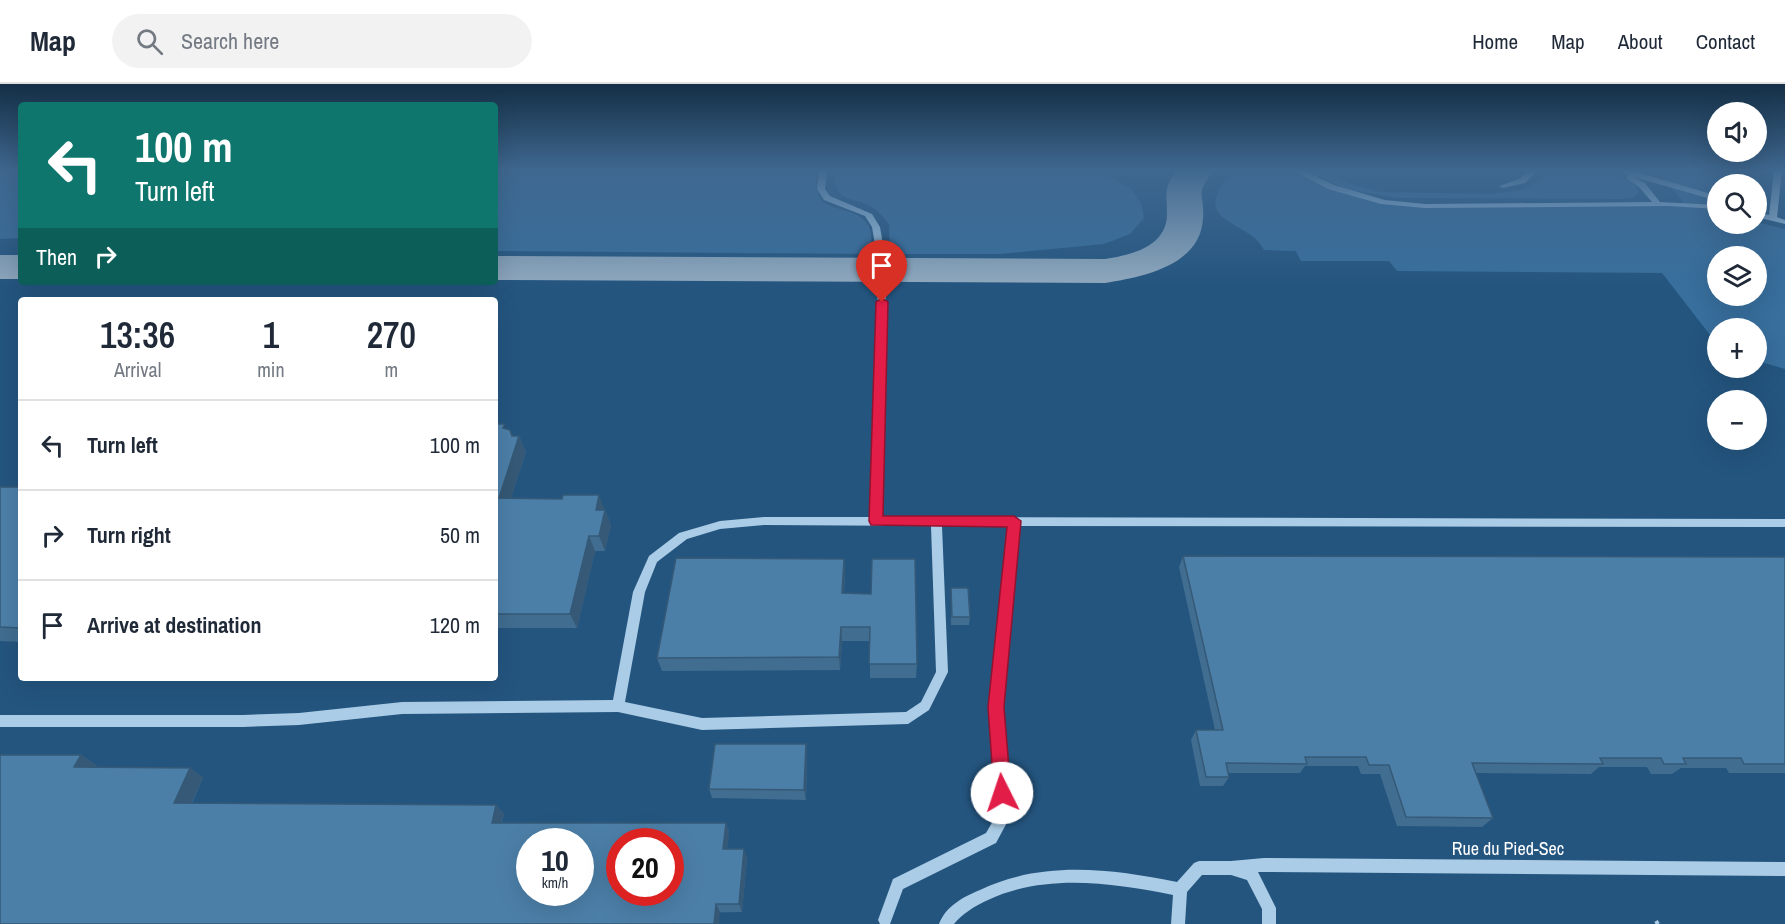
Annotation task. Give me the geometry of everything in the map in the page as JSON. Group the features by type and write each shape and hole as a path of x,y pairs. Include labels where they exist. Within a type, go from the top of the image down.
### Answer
{"street":[{"path":"858,210 868,214 876,227 881,255 882,326 876,521"},
{"path":"1770,217 1771,210"},
{"path":"1767,216 1785,222"},
{"path":"618,706 639,592 653,559 683,536 720,525 764,521 1785,523"},
{"path":"0,721 243,721 299,719 402,708 618,706 702,724 908,718 925,706 942,672 936,521"},
{"path":"885,920 898,884 991,838 1004,815 996,707 1014,521"},
{"name":"Rue du Pied-Sec","path":"1180,889 1199,868 1264,865 1785,869"},
{"path":"1231,868 1252,875 1269,908 1269,924"},
{"path":"946,924 953,912 993,889 1039,877 1127,878 1180,889 1178,922"}],"shaded area":[{"path":"0,210 18,210 18,238 0,239"},
{"path":"498,210 844,210 858,215 868,225 871,233 872,254 498,251"},
{"path":"876,210 1142,210 1144,218 1130,234 1104,244 999,254 890,254 889,224"},
{"path":"1218,210 1707,210 1707,234 1767,234 1767,224 1785,229 1785,369 1767,364 1767,318 1707,318 1707,331 1662,273 1397,271 1389,261 1301,261 1296,251 1264,250 1246,232 1225,219"}],"building":[{"path":"498,424 505,424 503,428 510,430 512,436 519,436 499,498 562,499 563,495 599,495 596,510 605,510 599,536 589,536 570,614 498,614"},
{"path":"0,487 18,487 18,628 0,627"},
{"path":"1183,556 1785,557 1785,764 1744,764 1741,758 1683,758 1686,764 1664,764 1661,758 1600,758 1603,764 1472,763 1493,818 1406,817 1389,765 1369,765 1366,757 1305,757 1307,764 1226,763 1229,777 1206,777 1196,730 1223,730"},
{"path":"676,558 844,559 842,593 871,594 872,559 915,559 917,664 869,664 870,627 841,627 839,657 657,658"},
{"path":"951,588 968,588 970,617 952,617"},
{"path":"715,744 806,744 804,790 709,789"},
{"path":"0,755 81,755 74,767 190,768 174,803 496,805 492,823 726,823 723,849 744,849 739,904 716,904 714,924 0,924"}],"taxiway":[{"path":"498,268 1105,271 1143,263 1167,251 1183,231 1184,210"},
{"path":"0,267 18,267"}],"route":[{"path":"882,302 876,521 1014,521 996,707 1002,793"}]}
